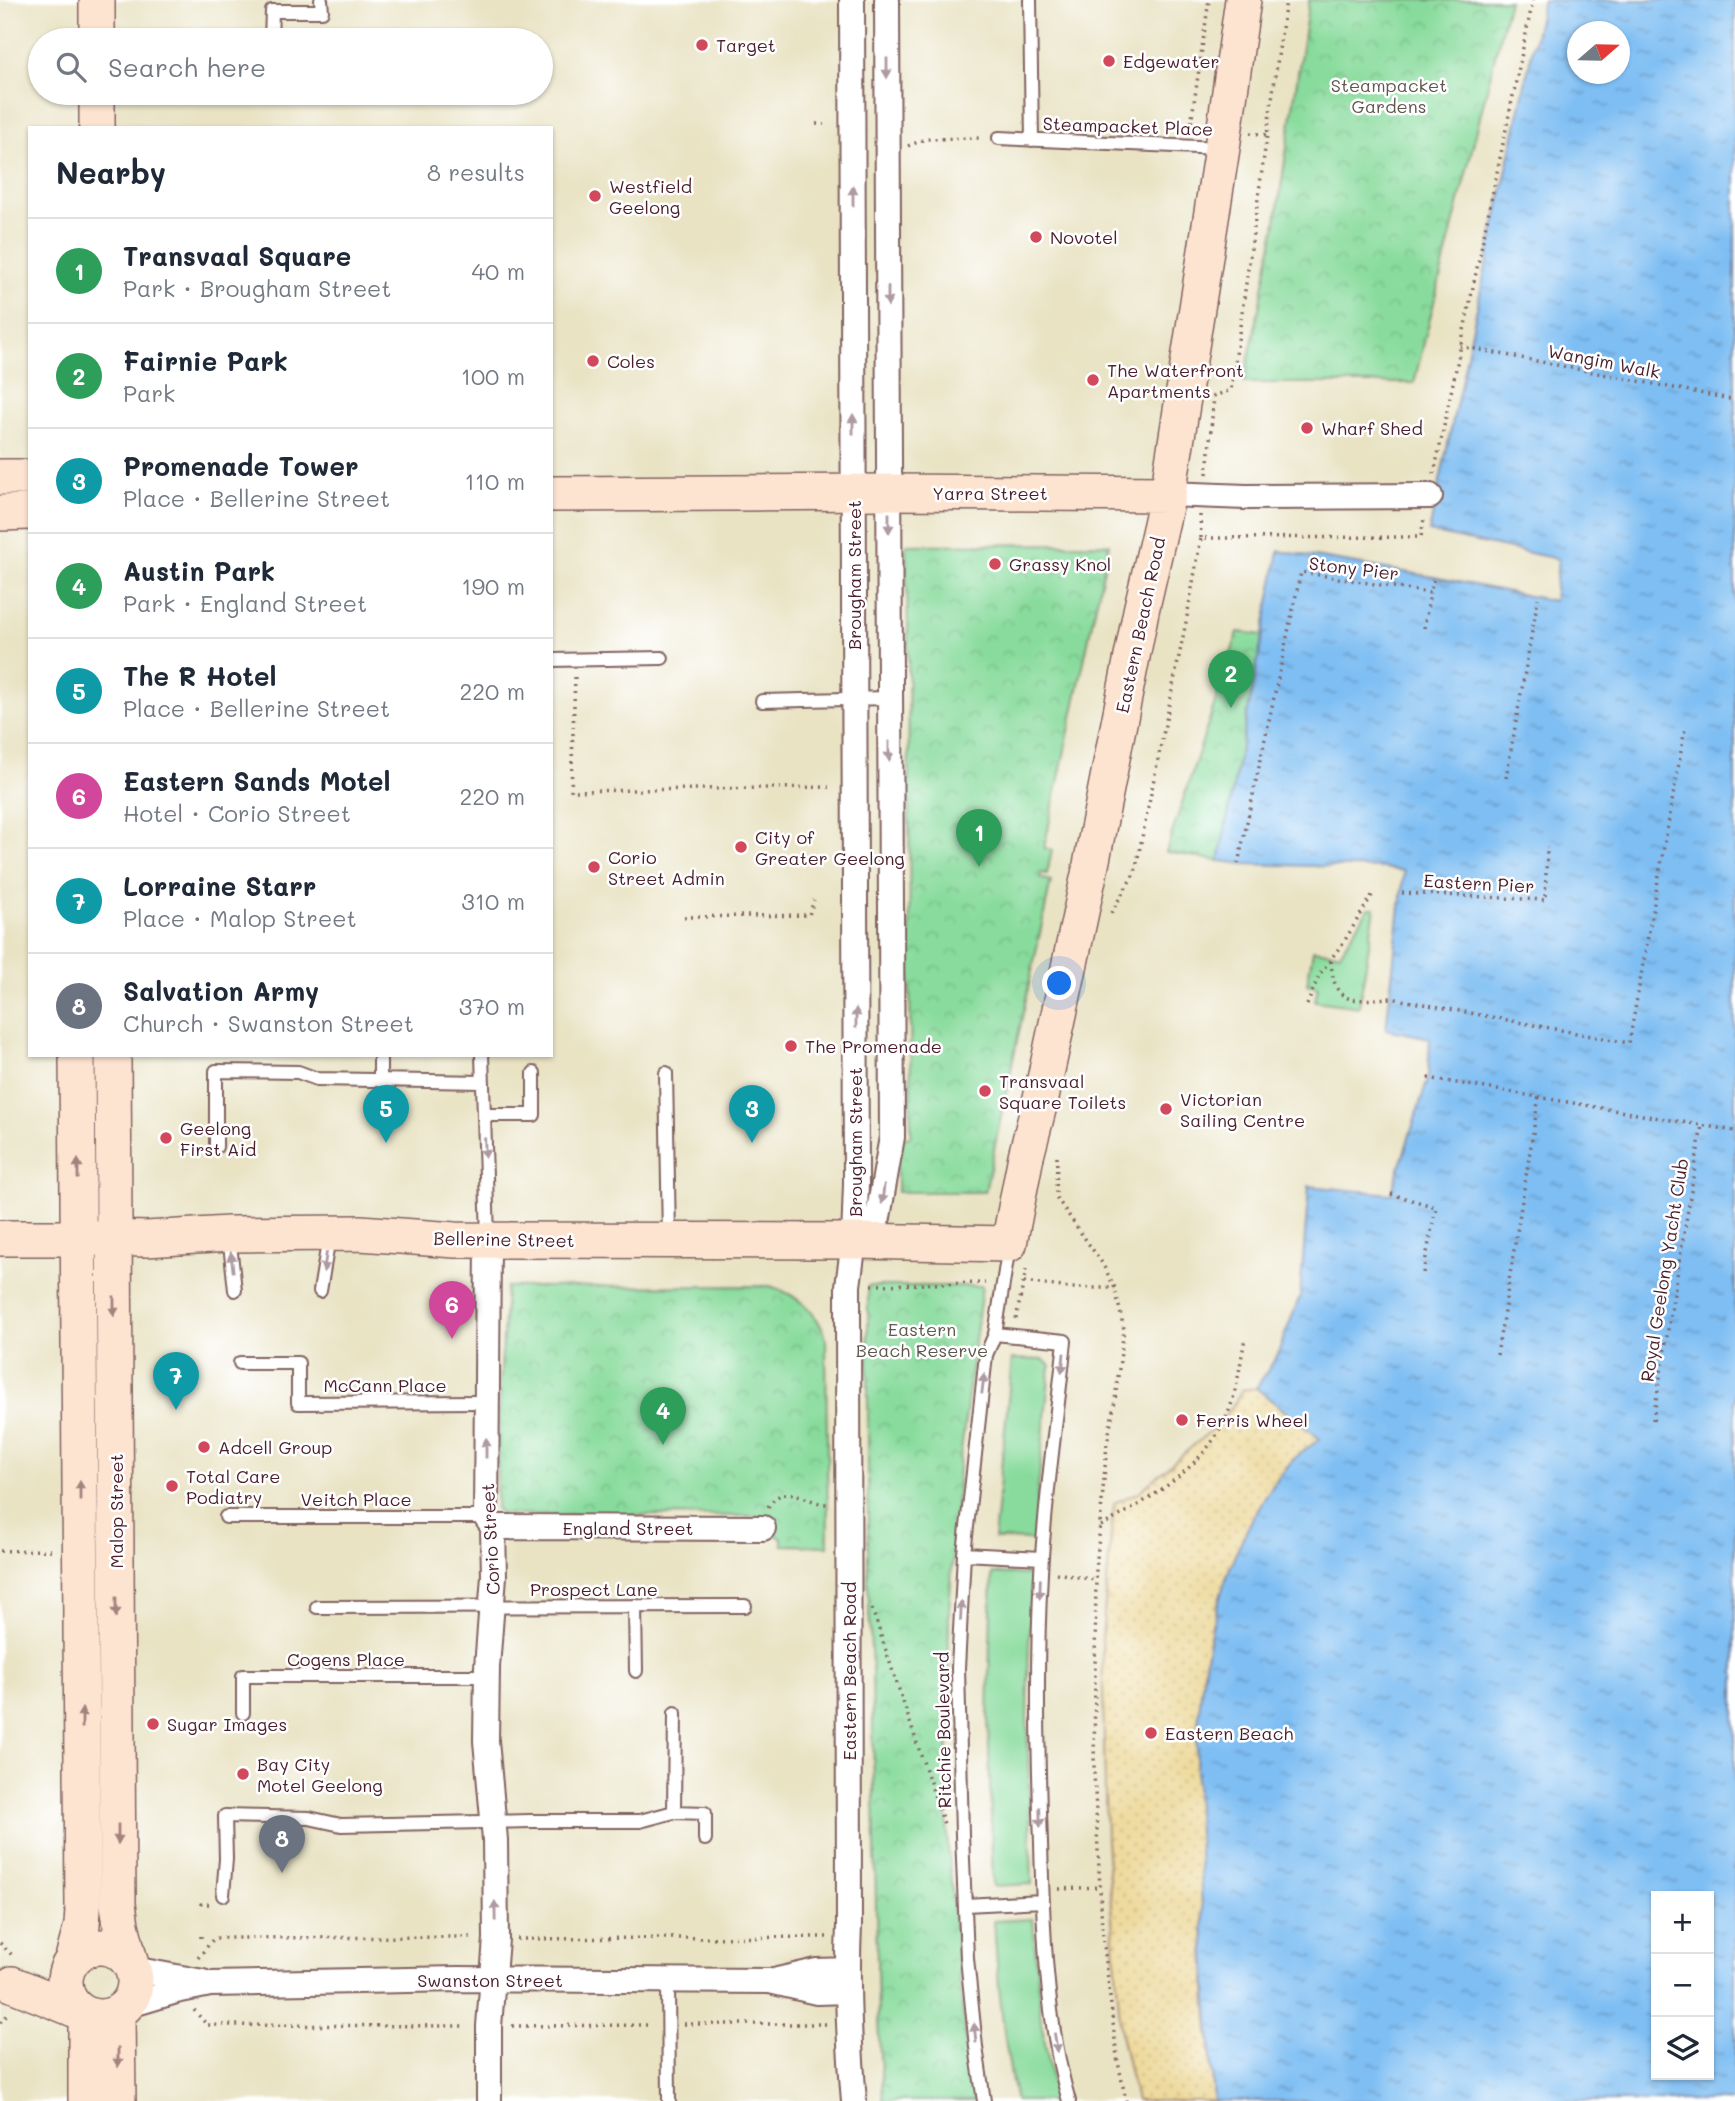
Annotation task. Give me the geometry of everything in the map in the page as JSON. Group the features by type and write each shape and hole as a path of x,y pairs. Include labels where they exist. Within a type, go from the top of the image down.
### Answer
{"street":[{"path":"97,0 97,28"},
{"name":"Brougham Street","path":"852,0 854,1241"},
{"name":"Brougham Street","path":"854,1241 871,1229 878,1217 891,1142 887,0"},
{"name":"Eastern Beach Road","path":"1009,1244 1091,864 1141,611 1168,494 1243,0"},
{"path":"97,105 97,126"},
{"path":"0,477 28,477"},
{"name":"Yarra Street","path":"553,494 889,492 1430,496"},
{"path":"0,513 28,512"},
{"path":"855,945 890,945"},
{"name":"Malop Street","path":"77,1057 83,1909 82,1925 65,1973 65,1991 74,2006 102,2011"},
{"name":"Malop Street","path":"113,1057 118,1904 132,1967"},
{"name":"Bellerine Street","path":"0,1238 146,1239 229,1234 360,1233 488,1241 854,1241 1009,1244"},
{"name":"Corio Street","path":"488,1241 486,1402 493,1606 487,1676 486,1741 493,1821 496,1947 489,2026 489,2101"},
{"name":"Eastern Beach Road","path":"854,1241 848,1286 847,1980 855,2101"},
{"name":"England Street","path":"489,1522 763,1528"},
{"path":"80,1553 116,1557"},
{"path":"82,1764 117,1764"},
{"path":"103,1947 119,1952 132,1967 135,1986 133,1993 102,2011 6,1984 71,1962 87,1949 103,1947"},
{"name":"Swanston Street","path":"132,1967 210,1984"},
{"name":"Swanston Street","path":"102,2011 210,1984 492,1979 770,1981 817,1992 847,1980"},
{"path":"86,2101 102,2011"},
{"path":"102,2011 118,2101"}],"lane":[{"path":"271,28 272,11 321,11 321,0"},
{"name":"Steampacket Place","path":"1030,0 1032,140"},
{"name":"Steampacket Place","path":"999,138 1222,148"},
{"path":"553,660 662,658"},
{"path":"762,701 889,698"},
{"path":"380,1057 380,1080"},
{"name":"Corio Street","path":"482,1057 488,1241"},
{"path":"216,1147 216,1071 298,1072 317,1080 483,1082"},
{"path":"484,1115 534,1115 534,1073"},
{"path":"666,1073 669,1241"},
{"path":"320,1291 330,1233"},
{"path":"229,1234 235,1290"},
{"name":"Ritchie Boulevard","path":"984,2101 976,2047 965,1905 958,1668 964,1554 986,1355 995,1334 1009,1244"},
{"path":"995,1334 1065,1340 1042,1558 1037,1704 1042,1895 1054,2030 1062,2079 1069,2101"},
{"name":"McCann Place","path":"240,1363 298,1363 298,1403 486,1402"},
{"name":"Veitch Place","path":"226,1517 489,1522"},
{"path":"964,1554 1042,1558"},
{"path":"635,1606 636,1671"},
{"name":"Prospect Lane","path":"317,1607 746,1606"},
{"name":"Cogens Place","path":"243,1713 243,1676 487,1676"},
{"path":"674,1812 675,1713"},
{"path":"223,1895 225,1816 309,1818 341,1825 640,1821 674,1812 705,1814 705,1839"},
{"path":"965,1905 1042,1895"},
{"path":"668,1980 669,2101"}],"path":[{"path":"1191,124 1209,0"},
{"path":"1111,914 1135,873 1186,622 1201,538 1200,510 1207,481 1214,396 1231,390 1286,0"},
{"path":"1201,538 1421,537 1533,0"},
{"path":"816,124 824,124"},
{"path":"942,138 981,138"},
{"name":"Wangim Walk","path":"1460,346 1735,400"},
{"name":"Stony Pier","path":"1238,863 1301,572 1430,593"},
{"path":"1424,628 1434,577"},
{"path":"1506,778 1538,598"},
{"path":"576,660 571,791 829,787"},
{"path":"1331,961 1337,987 1343,996 1352,1000 1391,998 1629,1043 1685,729"},
{"name":"Eastern Pier","path":"1402,893 1545,900 1547,847"},
{"path":"1307,1005 1319,975 1363,914 1374,892"},
{"path":"684,917 808,915 814,900"},
{"path":"1428,1078 1735,1130"},
{"path":"1497,1355 1539,1096"},
{"name":"Royal Geelong Yacht Club","path":"1653,1420 1702,1125"},
{"path":"1057,1145 1056,1197 1102,1263 1115,1288 1124,1329 1107,1444 1096,1580 1094,1772 1099,1887 1110,2004 1126,2101"},
{"path":"1391,1194 1436,1208 1423,1273"},
{"path":"1014,1336 1024,1282 1070,1288 1115,1288"},
{"path":"864,1286 985,1283"},
{"path":"1101,1527 1143,1504 1186,1470 1217,1435 1231,1404 1245,1338"},
{"path":"763,1528 767,1508 781,1495 795,1493 820,1503 832,1503"},
{"path":"0,1550 80,1553"},
{"path":"1041,1572 1096,1580"},
{"path":"868,1597 947,1835 962,1835"},
{"path":"1042,1895 1099,1887"},
{"path":"508,1939 849,1937"},
{"path":"214,1938 481,1939"},
{"path":"514,2026 848,2024"},
{"path":"207,2025 463,2026"}],"green space":[{"name":"Steampacket Gardens","path":"1309,0 1509,0 1414,383 1244,383 1275,228"},
{"path":"1109,544 1044,848 1052,850 1047,874 1041,873 1040,878 1051,881 985,1192 897,1192 897,1138 911,1136 906,545"},
{"path":"1238,632 1263,635 1219,861 1166,852"},
{"path":"1369,908 1375,908 1359,1007 1315,1001 1318,987 1307,984 1313,950 1340,953"},
{"path":"770,1286 805,1305 812,1312 826,1338 828,1546 782,1545 782,1538 773,1534 760,1516 502,1514 496,1508 506,1287"},
{"name":"Eastern Beach Reserve","path":"868,1286 982,1286 959,1467 949,1610 947,1835 965,2039 974,2101 883,2101 878,2022 868,1583"},
{"path":"1012,1359 1044,1360 1050,1366 1033,1540 994,1539"},
{"path":"992,1573 1031,1575 1027,1718 1032,1884 993,1886 988,1717"},
{"path":"1033,1919 1041,2022 1056,2101 1016,2101 1004,2034 994,1921"}],"sand":[{"name":"Eastern Beach","path":"1256,1388 1320,1439 1292,1461 1212,1624 1201,1692 1196,1773 1214,2101 1136,2101 1121,2034 1106,1841 1102,1637 1114,1503 1139,1492 1208,1433 1230,1410 1242,1390"}],"water":[{"path":"1543,0 1735,0 1735,2101 1214,2101 1196,1786 1201,1689 1217,1608 1229,1569 1246,1532 1266,1496 1291,1462 1320,1439 1256,1388 1276,1358 1300,1296 1309,1186 1391,1194 1428,1078 1430,1038 1386,1029 1404,871 1219,861 1279,551 1434,577 1554,601 1558,559 1429,532"}],"place":[{"name":"Target","path":"702,45"},
{"name":"Edgewater","path":"1109,61"},
{"name":"Westfield Geelong","path":"595,196"},
{"name":"Novotel","path":"1036,237"},
{"name":"Coles","path":"593,361"},
{"name":"The Waterfront Apartments","path":"1093,380"},
{"name":"Wharf Shed","path":"1307,428"},
{"name":"Grassy Knol","path":"995,564"},
{"name":"Fairnie Park","path":"1231,708"},
{"name":"City of Greater Geelong","path":"741,847"},
{"name":"Corio Street Admin","path":"594,867"},
{"name":"Transvaal Square","path":"979,867"},
{"name":"The Promenade","path":"791,1046"},
{"name":"Transvaal Square Toilets","path":"985,1091"},
{"name":"Victorian Sailing Centre","path":"1166,1109"},
{"name":"Geelong First Aid","path":"166,1138"},
{"name":"The R Hotel","path":"386,1143"},
{"name":"Promenade Tower","path":"752,1143"},
{"name":"Eastern Sands Motel","path":"452,1339"},
{"name":"Lorraine Starr","path":"176,1410"},
{"name":"Ferris Wheel","path":"1182,1420"},
{"name":"Austin Park","path":"663,1445"},
{"name":"Adcell Group","path":"204,1447"},
{"name":"Total Care Podiatry","path":"172,1486"},
{"name":"Sugar Images","path":"153,1724"},
{"name":"Eastern Beach","path":"1151,1733"},
{"name":"Bay City Motel Geelong","path":"243,1774"},
{"name":"Salvation Army","path":"282,1873"}]}
